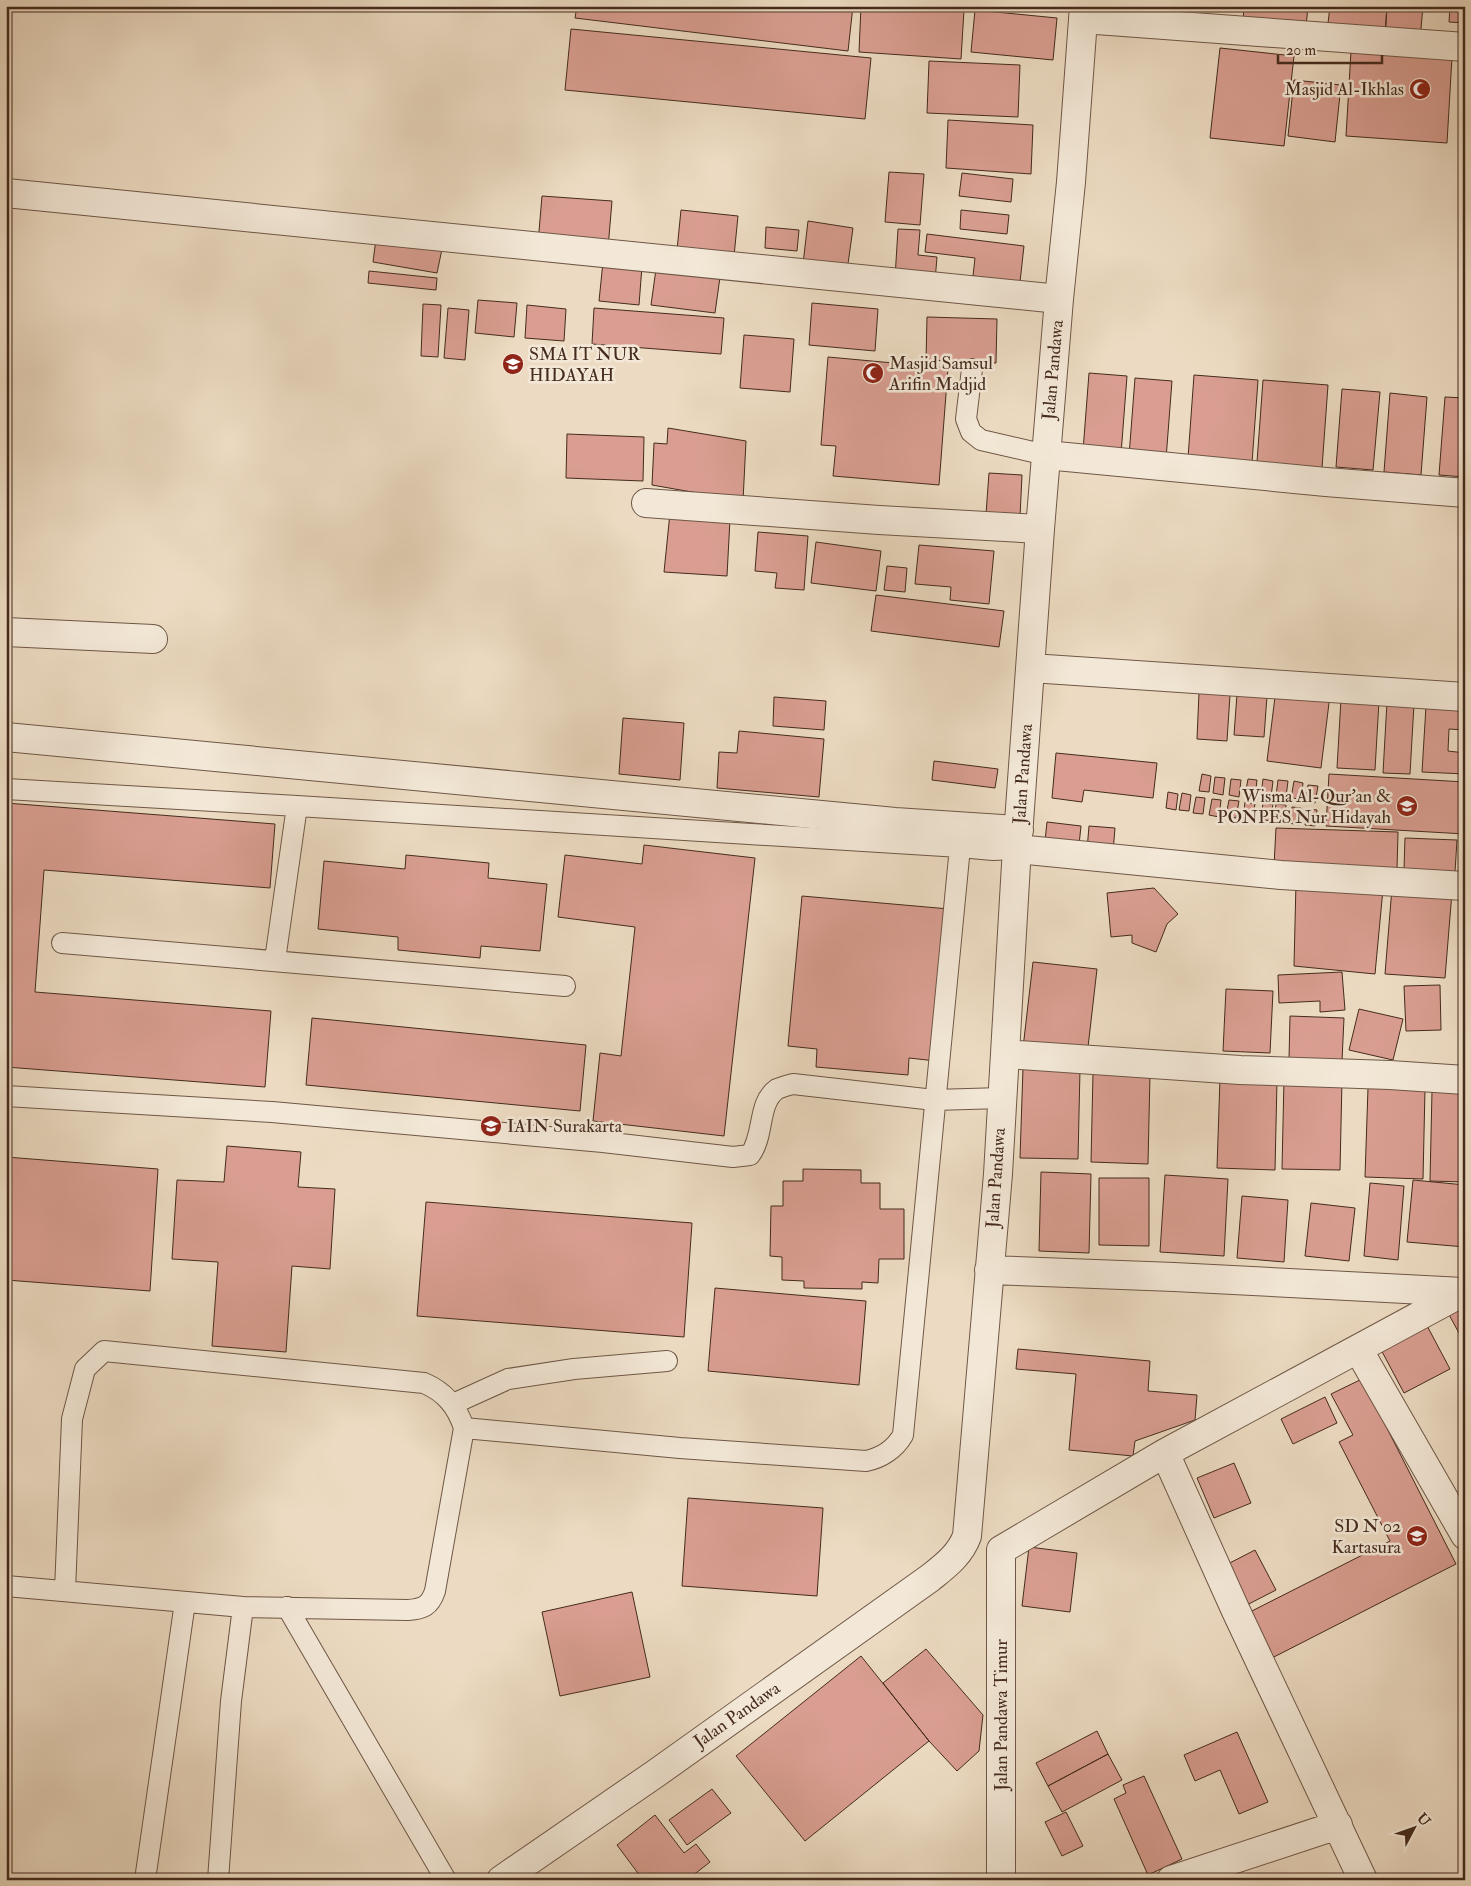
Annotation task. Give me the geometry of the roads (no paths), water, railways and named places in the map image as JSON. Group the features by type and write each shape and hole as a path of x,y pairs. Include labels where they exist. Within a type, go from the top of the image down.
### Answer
{"street":[{"path":"1084,12 1465,47"},
{"name":"Jalan Pandawa","path":"501,1880 655,1774 930,1578 952,1560 966,1541 970,1514 1002,1098 1040,529 1084,12"},
{"path":"6,193 1059,299"},
{"path":"1046,455 1326,482 1465,493"},
{"path":"646,503 879,520 1040,529"},
{"path":"6,632 153,639"},
{"path":"1031,668 1465,697"},
{"path":"6,737 885,821 1282,875 1465,886"},
{"path":"1005,1054 1240,1070 1390,1075 1465,1080"},
{"path":"989,1270 1464,1291"},
{"path":"966,1541 1001,1550 1164,1453 1464,1291"},
{"path":"1358,1349 1465,1535"},
{"path":"1164,1453 1363,1880"},
{"name":"Jalan Pandawa Timur","path":"1001,1550 1001,1880"},
{"path":"1171,1880 1338,1825"}],"lane":[{"path":"972,369 966,419 971,432 981,440 1046,455"},
{"path":"6,789 994,850 1018,840"},
{"path":"275,960 297,806"},
{"path":"464,1428 671,1447 866,1461 885,1454 894,1447 903,1435 960,847"},
{"path":"62,943 565,986"},
{"path":"6,1096 272,1112 604,1142 733,1157 750,1155 756,1146 762,1127 763,1111 768,1100 777,1090 793,1084 934,1100 1002,1098"},
{"path":"6,1586 243,1607 408,1610 423,1608 430,1603 435,1591 464,1428 461,1417 447,1397 424,1383 104,1352 85,1369 72,1419 65,1591"},
{"path":"453,1404 508,1379 574,1369 668,1361"},
{"path":"145,1880 185,1602"},
{"path":"218,1880 231,1701 243,1607"},
{"path":"287,1608 446,1880"}],"place":[{"name":"Masjid Al-Ikhlas","path":"1420,89"},
{"name":"SMA IT NUR HIDAYAH","path":"513,364"},
{"name":"Masjid Samsul Arifin Madjid","path":"873,373"},
{"name":"Wisma Al-Qur'an & PONPES Nur Hidayah","path":"1407,806"},
{"name":"IAIN Surakarta","path":"491,1126"},
{"name":"SD N 02 Kartasura","path":"1417,1536"}]}
